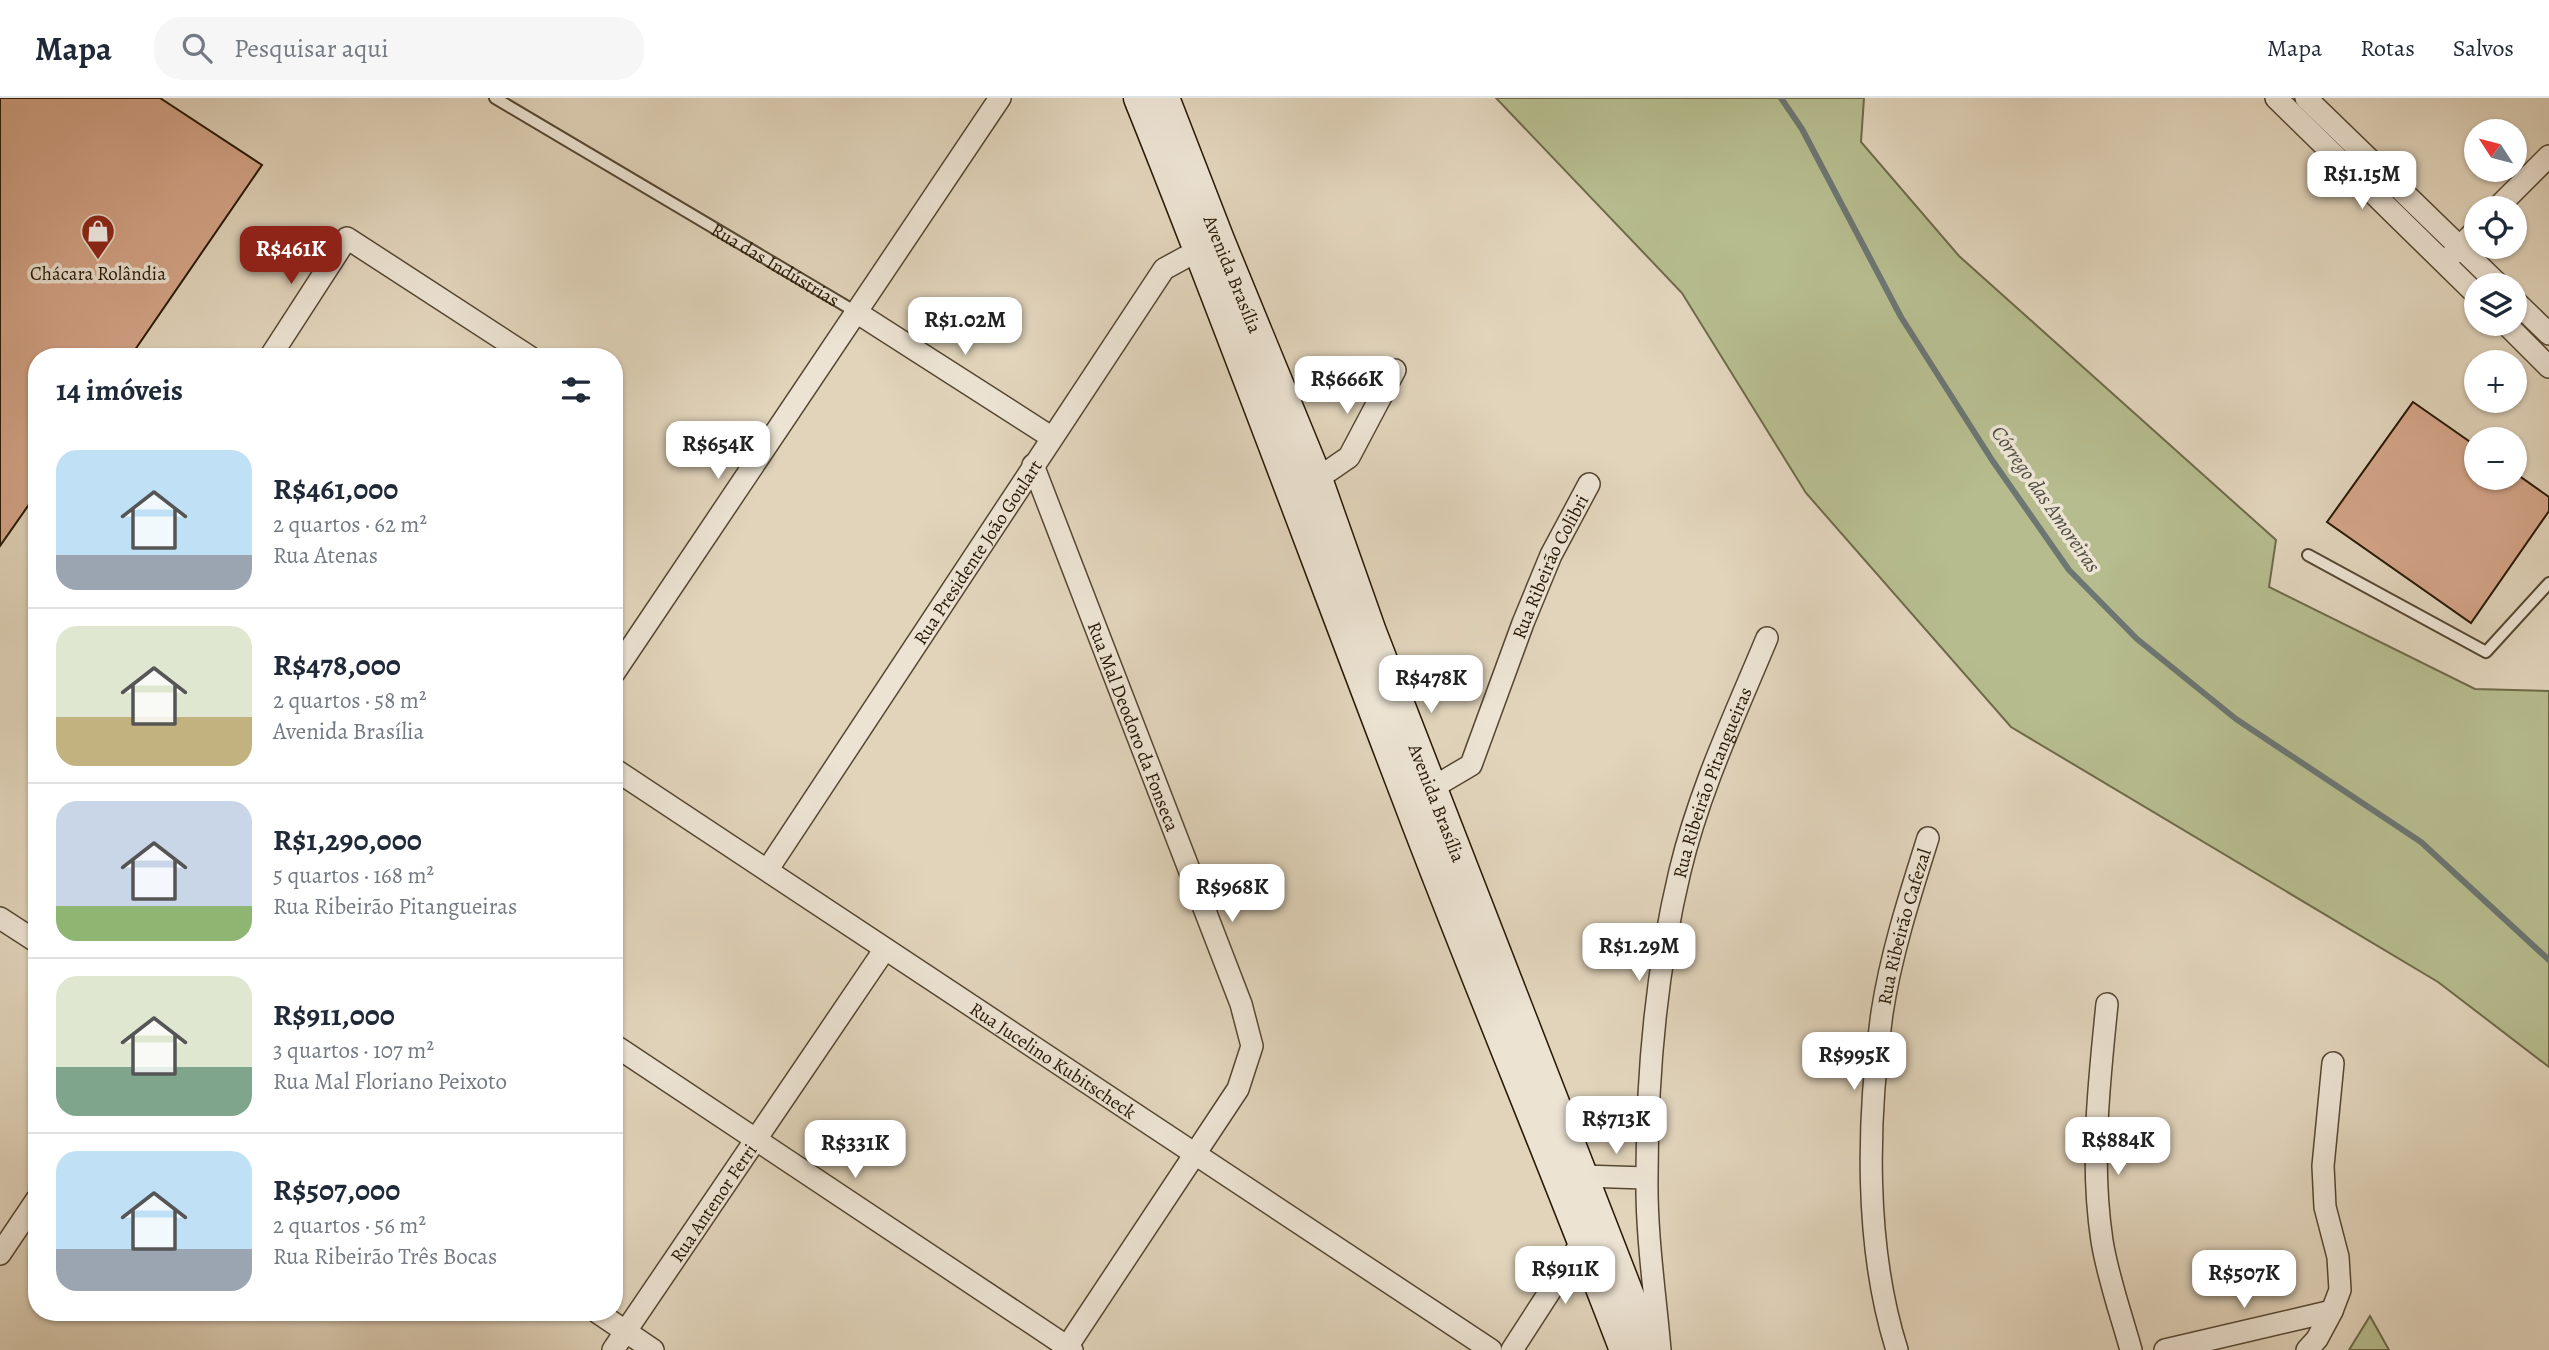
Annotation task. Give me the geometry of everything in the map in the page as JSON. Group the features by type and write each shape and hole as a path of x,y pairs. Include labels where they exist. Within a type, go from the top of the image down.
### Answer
{"main road":[{"name":"Avenida Brasília","path":"1139,98 1317,479 1371,632 1650,1350"},
{"name":"Avenida Brasília","path":"1164,98 1209,244 1412,811 1625,1350"}],"street":[{"path":"623,660 1000,98"},
{"path":"2276,98 2464,282"},
{"path":"2306,98 2486,273"},
{"path":"2509,196 2549,156"},
{"path":"276,348 348,238 516,348"},
{"path":"2445,262 2464,242"},
{"name":"Rua Presidente João Goulart","path":"768,869 1164,269 1209,244"},
{"name":"Rua das Indústrias","path":"856,312 1051,437"},
{"path":"2527,313 2549,334"},
{"path":"2518,336 2549,367"},
{"path":"1317,479 1349,457 1395,370"},
{"name":"Rua Mal Deodoro da Fonseca","path":"1033,465 1241,1004 1252,1046 1238,1089 1068,1349"},
{"name":"Rua Ribeirão Colibri","path":"1432,788 1471,765 1551,555 1589,484"},
{"name":"Rua Ribeirão Pitangueiras","path":"1660,1350 1646,1178 1650,1065 1663,959 1680,870 1709,776 1767,638"},
{"name":"Rua Jucelino Kubitscheck","path":"623,775 1491,1350"},
{"name":"Rua Ribeirão Cafezal","path":"1897,1350 1882,1288 1875,1240 1872,1160 1874,1098 1882,1011 1907,907 1928,838"},
{"path":"0,918 28,936"},
{"name":"Rua Antenor Ferri","path":"613,1350 754,1138 885,949"},
{"path":"2107,1004 2098,1100 2098,1205 2102,1241 2111,1280 2132,1350"},
{"path":"623,1051 1068,1349"},
{"path":"2307,1350 2317,1339 2340,1290 2338,1257 2325,1207 2323,1166 2333,1063"},
{"path":"1583,1176 1646,1178"},
{"path":"0,1254 28,1212"},
{"path":"1512,1350 1583,1240"},
{"path":"2165,1350 2332,1311"},
{"path":"610,1321 653,1350"}],"lane":[{"name":"Rua das Indústrias","path":"495,98 856,312"},
{"path":"2308,555 2486,652 2549,583"}],"green space":[{"path":"1496,98 1864,98 1861,142 1959,256 2276,540 2269,587 2475,689 2549,691 2549,1067 2438,982 2011,727 1806,493 1682,293"},
{"path":"2370,1316 2389,1350 2349,1350"}],"building":[{"name":"Chácara Rolândia","path":"0,98 160,98 262,165 136,348 28,348 28,506 0,546"},
{"path":"2413,402 2464,438 2464,490 2527,490 2527,481 2549,497 2549,511 2471,623 2327,522"}],"waterway":[{"name":"Córrego das Amoreiras","path":"1781,98 1802,129 1901,317 1992,460 2069,570 2137,639 2236,719 2421,842 2549,960"}],"place":[{"name":"Chácara Rolândia","path":"98,261"}]}
